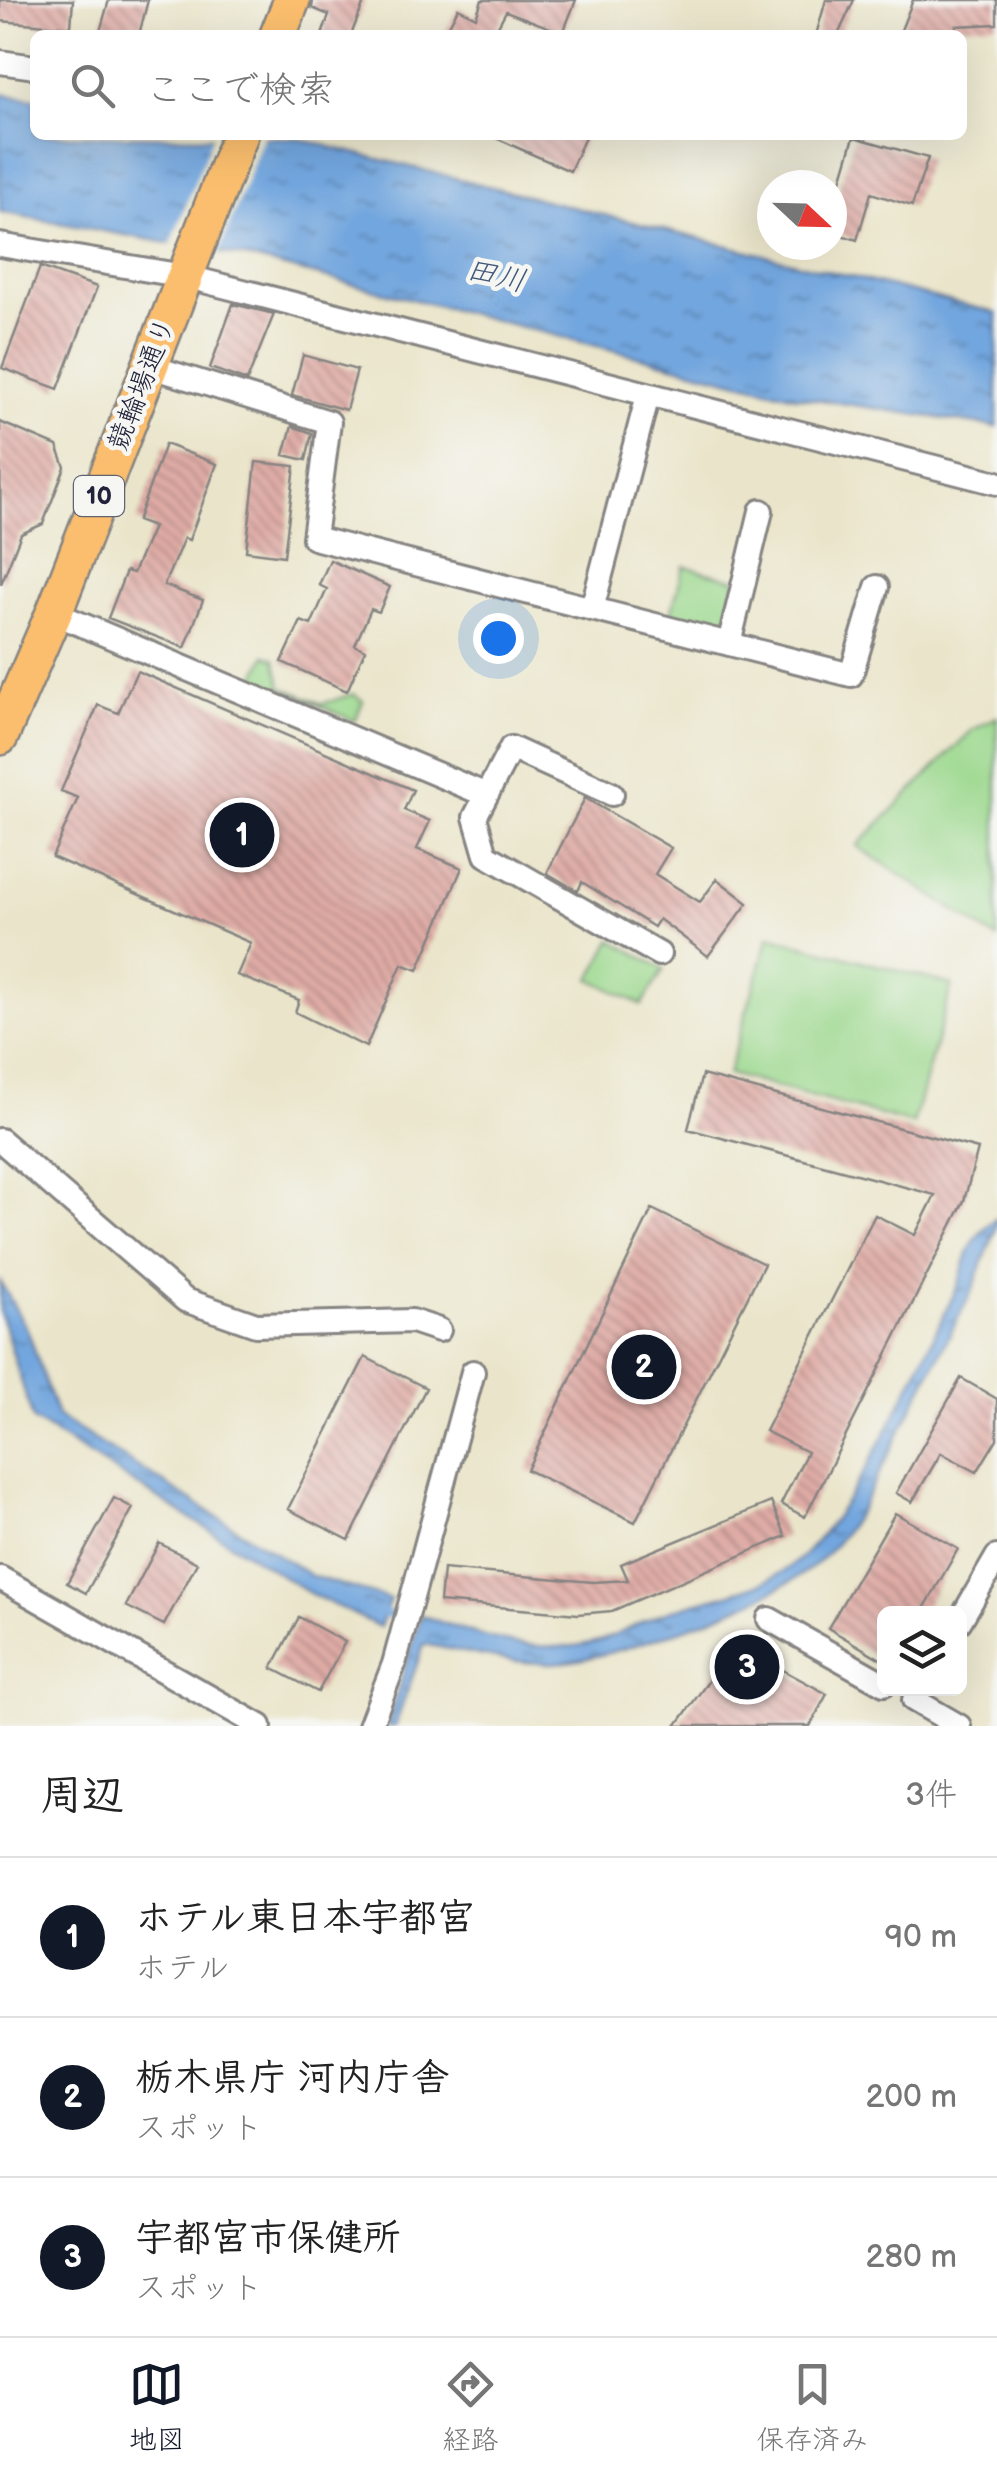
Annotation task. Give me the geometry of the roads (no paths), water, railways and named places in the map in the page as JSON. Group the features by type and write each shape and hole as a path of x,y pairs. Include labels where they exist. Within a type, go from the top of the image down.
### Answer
{"main road":[{"path":"280,30 292,0"},
{"name":"10","path":"189,264 238,140"},
{"name":"競輪場通り","path":"0,738 54,613 189,264"}],"street":[{"path":"0,62 30,66"},
{"path":"0,245 189,264 648,394 997,483"},
{"path":"149,366 329,422 314,538 852,675 878,587"},
{"path":"592,609 648,394"},
{"path":"729,644 762,511"},
{"path":"54,613 484,794"},
{"path":"612,794 512,748 475,817 486,856 658,954"},
{"path":"0,1140 186,1300 256,1325 412,1321 438,1330"},
{"path":"370,1726 394,1664 472,1372"},
{"path":"967,1610 997,1556"},
{"path":"0,1578 260,1726"},
{"path":"769,1619 877,1680"},
{"path":"920,1696 960,1726"}],"water":[{"name":"田川","path":"0,94 30,98 30,140 303,140 757,253 757,260 784,260 997,313 997,427 795,396 249,258 0,212"},
{"path":"997,1218 975,1285 863,1505 837,1542 812,1567 781,1587 718,1616 644,1643 577,1660 521,1662 424,1644 395,1726 387,1726 421,1615 483,1636 526,1645 591,1643 676,1609 767,1580 807,1552 832,1521 881,1441 959,1284 971,1246"},
{"path":"0,1281 28,1331 57,1416 312,1576 390,1599 380,1627 311,1594 33,1420 0,1312"}],"waterway":[{"path":"376,1610 405,1620"}],"place":[{"name":"ホテル東日本宇都宮","path":"242,835"},
{"name":"栃木県庁 河内庁舎","path":"644,1367"},
{"name":"宇都宮市保健所","path":"747,1667"}]}
